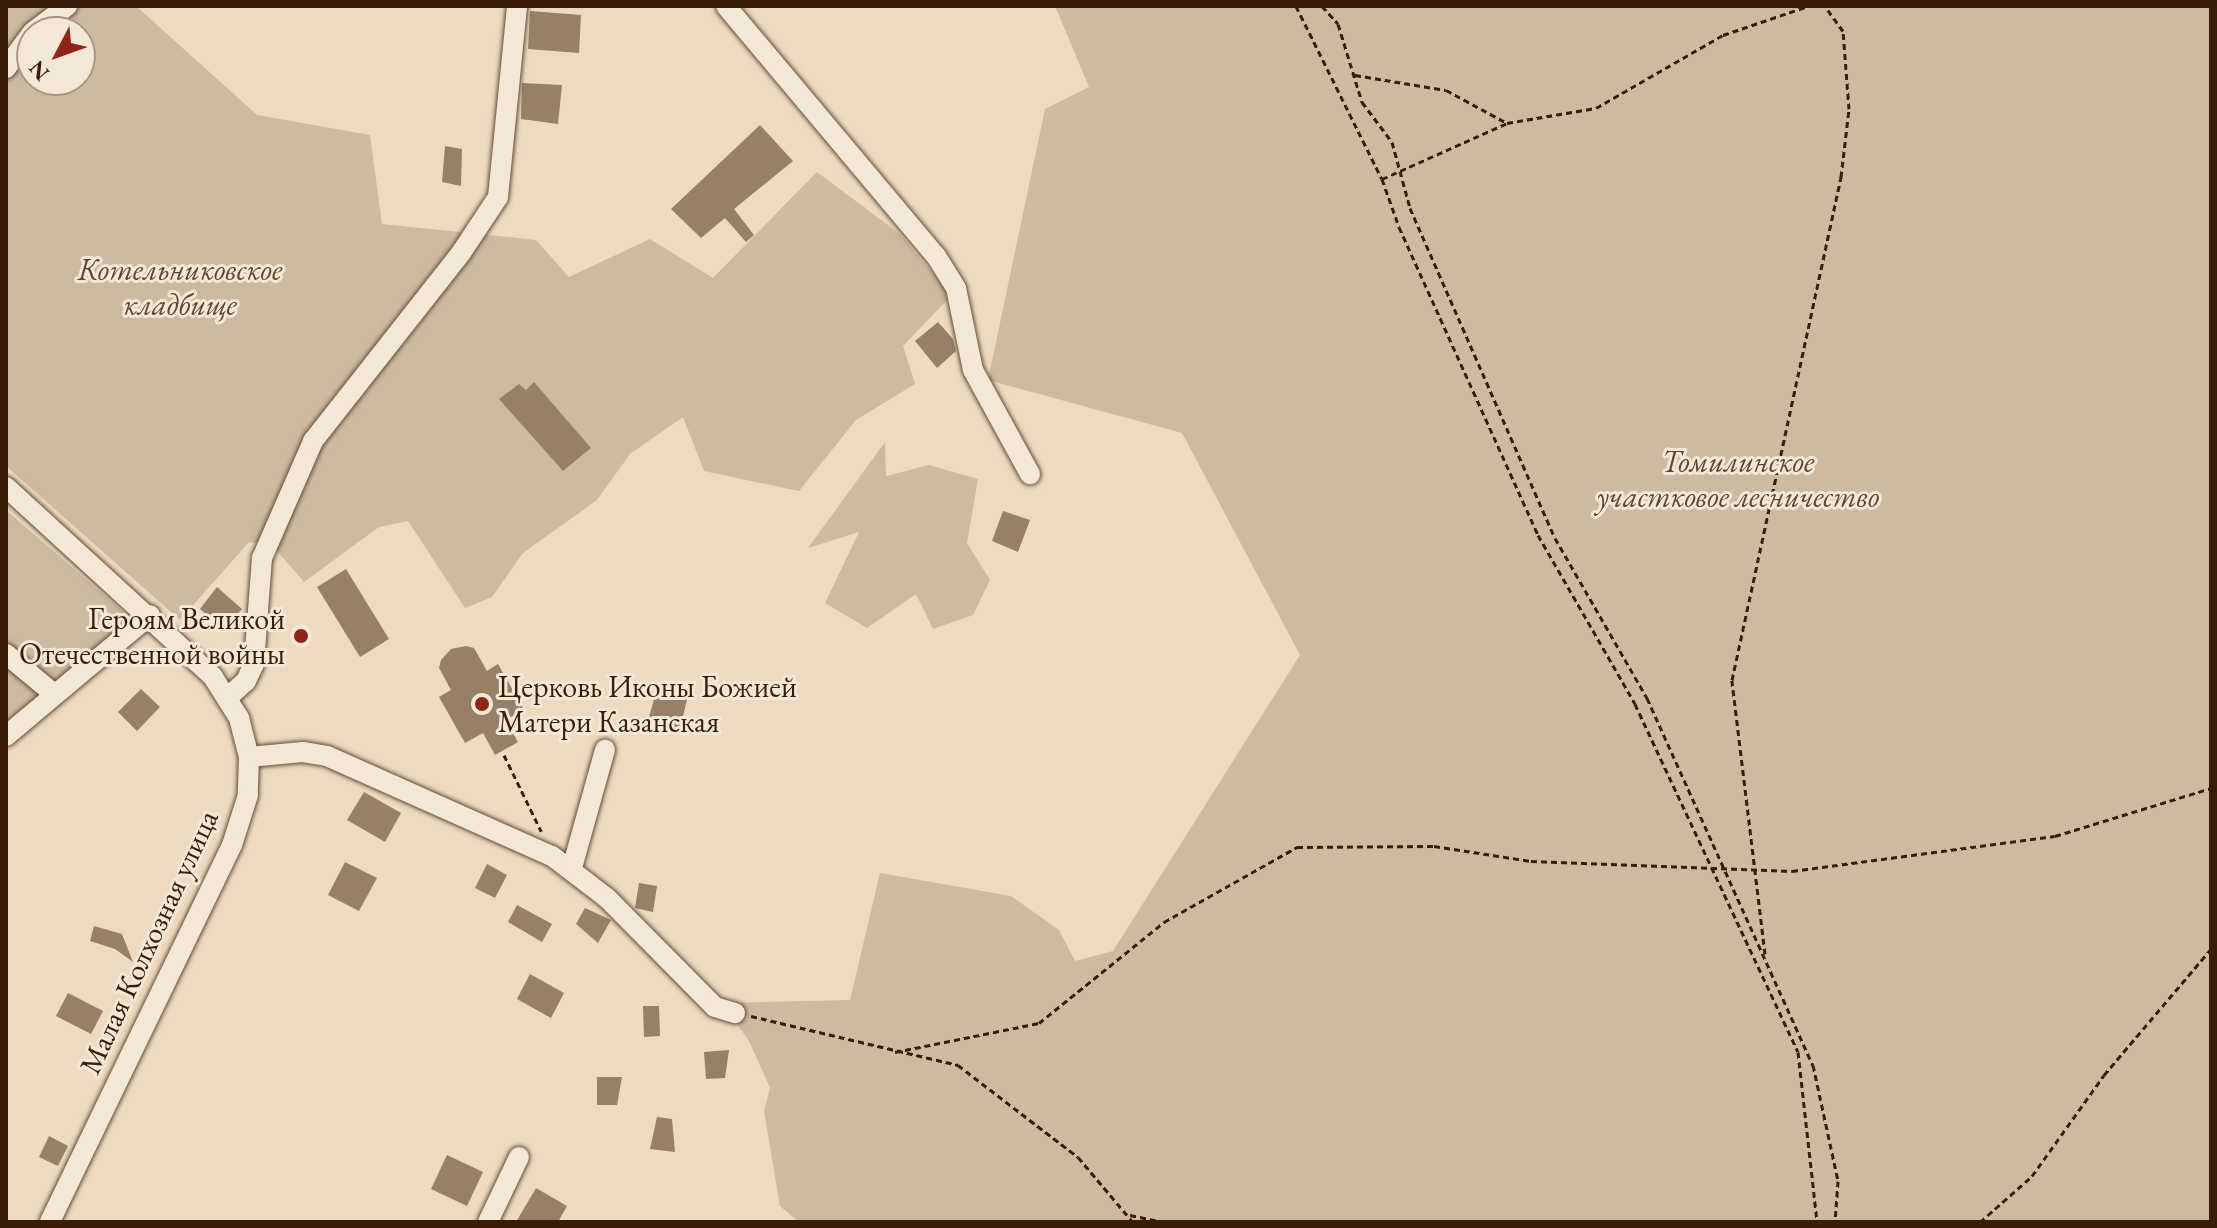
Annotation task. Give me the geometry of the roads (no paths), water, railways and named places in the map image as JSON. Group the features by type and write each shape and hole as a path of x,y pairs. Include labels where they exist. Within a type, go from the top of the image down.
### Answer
{"street":[{"path":"227,698 246,681 254,664 262,558 313,441 461,253 498,197 517,6"},
{"path":"726,6 936,256 956,288 973,370 1030,474"},
{"name":"Малая Колхозная улица","path":"6,487 150,615 227,698 239,718 249,757 248,795 232,845 50,1222"},
{"path":"6,736 150,615"},
{"path":"6,654 54,694"},
{"path":"572,868 605,750"},
{"path":"249,757 303,752 327,756 552,856 572,868 715,1007 735,1013"},
{"path":"488,1222 519,1157"}],"place":[{"name":"Героям Великой Отечественной войны","path":"301,636"},
{"name":"Церковь Иконы Божией Матери Казанская","path":"482,704"}],"park label":[{"name":"Котельниковское кладбище","path":"180,287"},
{"name":"Томилинское участковое лесничество","path":"1738,479"}]}
